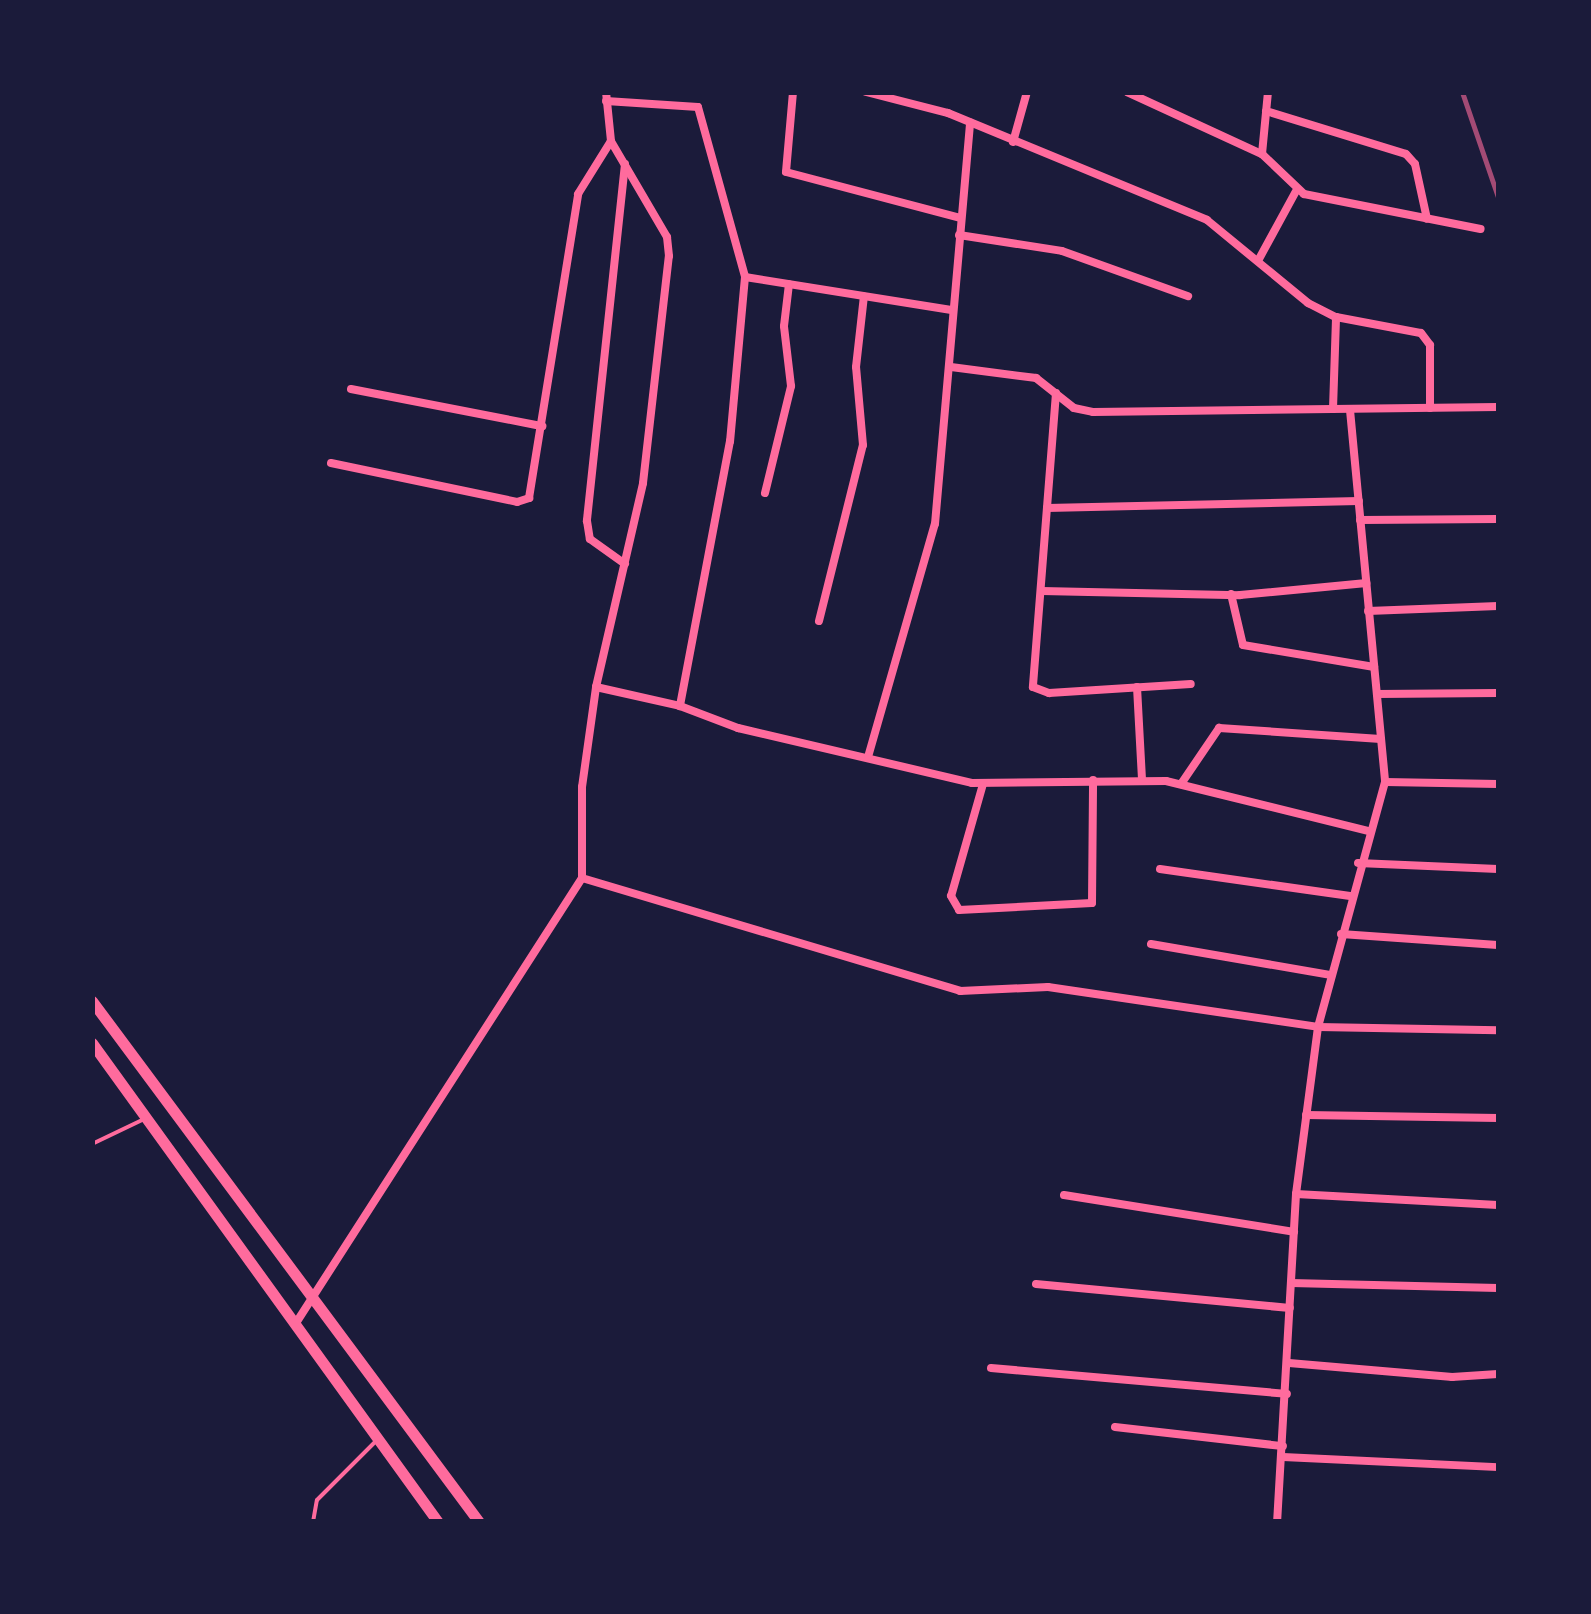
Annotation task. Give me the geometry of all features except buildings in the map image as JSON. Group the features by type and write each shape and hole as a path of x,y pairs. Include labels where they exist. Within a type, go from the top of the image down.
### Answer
{"main road":[{"path":"92,1000 316,1296 479,1522"},
{"path":"94,1047 438,1522"}],"street":[{"path":"793,92 786,172 960,218"},
{"path":"866,92 970,123 1208,220 1308,303 1336,317 1427,336 1430,408"},
{"path":"1013,142 1027,92"},
{"path":"1127,92 1262,154 1296,191 1481,229"},
{"path":"1262,154 1268,92"},
{"path":"296,1323 582,878 582,787 596,687 643,483 670,256 667,237 611,141 606,96 698,106 745,277 730,440 680,706"},
{"path":"1266,110 1406,154 1415,164 1428,218"},
{"path":"868,757 935,524 970,123"},
{"path":"331,463 525,501 542,426 578,194 611,141"},
{"path":"625,164 587,521 590,539 625,564"},
{"path":"1259,259 1296,191"},
{"path":"959,235 1050,248 1188,296"},
{"path":"745,277 952,310"},
{"path":"765,493 791,386 784,326 789,284"},
{"path":"819,621 863,446 856,367 864,296"},
{"path":"1333,409 1336,317"},
{"path":"951,368 1036,378 1074,408 1094,412 1498,407"},
{"path":"351,389 542,426"},
{"path":"1056,393 1036,691 1191,684"},
{"path":"1278,1522 1296,1194 1318,1027 1358,863 1385,782 1350,410"},
{"path":"1047,508 1359,501"},
{"path":"1360,520 1498,520"},
{"path":"1042,591 1231,594 1366,583"},
{"path":"1231,594 1243,645 1374,668"},
{"path":"1368,611 1498,606"},
{"path":"596,687 680,706 738,728 983,784 1142,779 1181,784 1368,831"},
{"path":"1136,687 1142,779"},
{"path":"1376,694 1498,693"},
{"path":"1181,784 1219,728 1381,739"},
{"path":"983,784 951,896 959,910 1092,903 1093,780"},
{"path":"1385,782 1498,784"},
{"path":"1358,863 1498,869"},
{"path":"1160,869 1350,896"},
{"path":"582,878 960,991 1048,987 1318,1027 1498,1030"},
{"path":"1341,934 1498,945"},
{"path":"1151,944 1331,974"},
{"path":"1306,1115 1498,1118"},
{"path":"1296,1194 1498,1205"},
{"path":"1064,1195 1294,1232"},
{"path":"1291,1283 1498,1288"},
{"path":"1036,1284 1290,1308"},
{"path":"1289,1363 1452,1377 1498,1374"},
{"path":"991,1368 1287,1394"},
{"path":"1116,1428 1283,1446"},
{"path":"1283,1458 1498,1467"}],"lane":[{"path":"92,1144 147,1118"},
{"path":"313,1522 317,1500 378,1438"}],"railway":[{"path":"1462,92 1498,197"}]}
